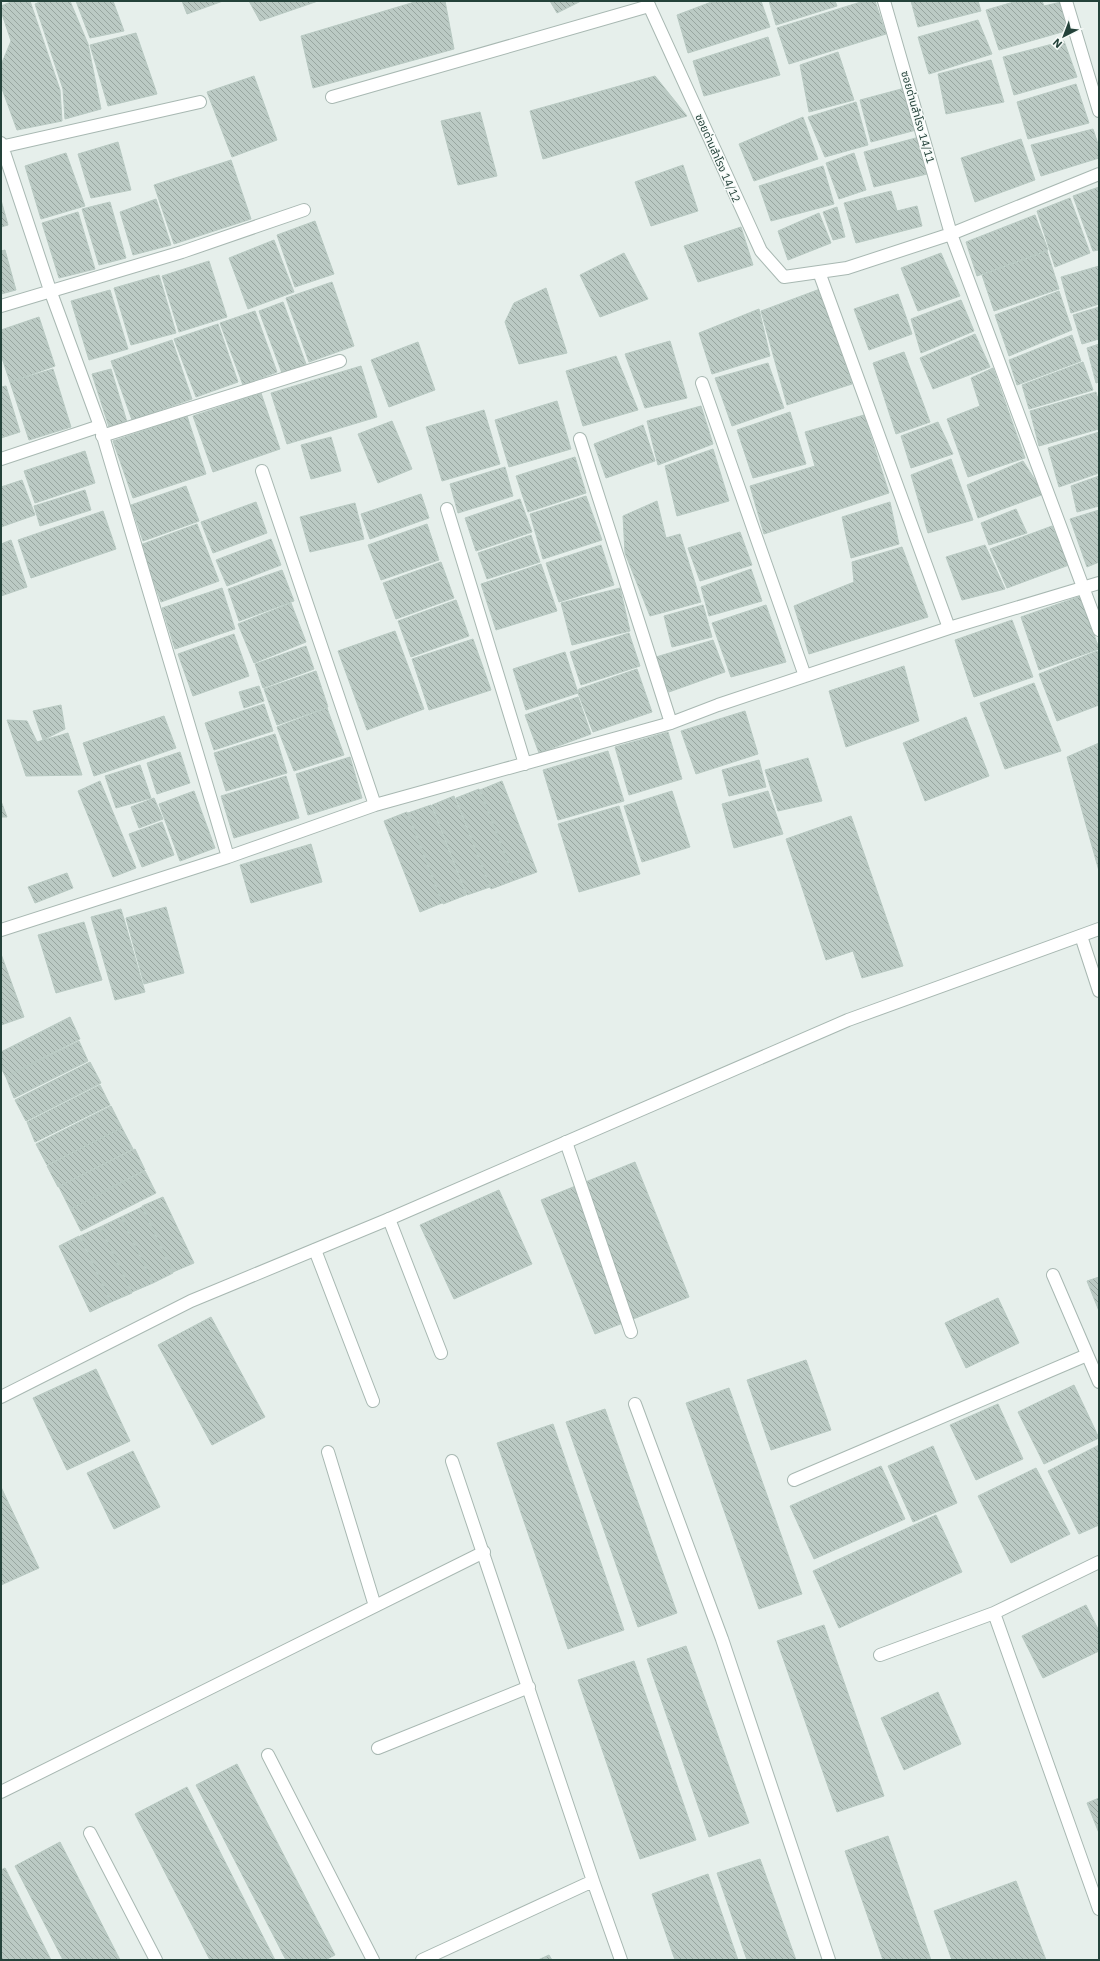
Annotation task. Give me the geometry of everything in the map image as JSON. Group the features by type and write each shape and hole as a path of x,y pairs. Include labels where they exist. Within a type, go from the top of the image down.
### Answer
{"street":[{"name":"ซอยด่านสำโรง 14/11","path":"884,1 951,234 1099,630"},
{"path":"1066,1 1099,111"},
{"path":"332,97 648,4"},
{"name":"ซอยด่านสำโรง 14/12","path":"648,4 761,251 784,277 819,272"},
{"path":"200,102 1,145 50,290 101,431 228,857"},
{"path":"949,628 819,272 847,268 951,234 1099,174"},
{"path":"1,306 50,290 182,252 304,210"},
{"path":"1,459 340,361"},
{"path":"702,383 805,676"},
{"path":"580,439 671,723"},
{"path":"262,471 374,805"},
{"path":"447,509 525,764"},
{"path":"1,930 228,857 374,805 671,723 718,705 949,628 1084,589 1099,583"},
{"path":"1,1397 190,1301 389,1219 848,1020 1099,929"},
{"path":"1081,936 1099,991"},
{"path":"566,1142 631,1332"},
{"path":"389,1219 442,1353"},
{"path":"315,1250 373,1401"},
{"path":"1053,1275 1099,1382"},
{"path":"794,1480 1087,1355"},
{"path":"635,1404 722,1639 830,1960"},
{"path":"328,1452 375,1606"},
{"path":"452,1461 484,1552 592,1881 621,1960"},
{"path":"1,1792 484,1552"},
{"path":"880,1655 994,1613 1099,1562"},
{"path":"994,1613 1099,1909"},
{"path":"378,1748 529,1687"},
{"path":"268,1755 373,1960"},
{"path":"90,1833 156,1960"},
{"path":"422,1960 592,1881"}],"building":[{"path":"13,1 30,1 60,90 62,121 17,130 1,86 1,65 11,41 1,11 1,6"},
{"path":"42,1 70,1 88,44 101,109 65,119 63,89 35,4"},
{"path":"76,1 113,1 124,31 90,38"},
{"path":"182,1 223,1 187,14"},
{"path":"249,1 318,1 260,21"},
{"path":"418,1 445,1 454,49 313,88 301,36"},
{"path":"550,1 581,1 557,13"},
{"path":"714,1 761,1 770,27 688,53 677,15"},
{"path":"769,1 835,1 837,6 776,25"},
{"path":"864,1 875,1 886,34 789,64 777,28"},
{"path":"911,1 978,1 981,11 918,27"},
{"path":"1017,1 1042,1 1044,6 1061,2 1069,30 999,50 986,10"},
{"path":"978,20 992,54 929,74 918,37"},
{"path":"136,33 157,94 108,106 90,45"},
{"path":"768,37 780,75 704,96 693,61"},
{"path":"1064,41 1077,77 1014,95 1003,57"},
{"path":"838,52 854,100 809,112 800,65"},
{"path":"991,60 1004,102 946,114 938,74"},
{"path":"254,76 277,140 232,157 207,92"},
{"path":"655,76 687,116 543,159 530,111"},
{"path":"1076,84 1089,123 1028,139 1017,102"},
{"path":"905,88 920,129 871,142 860,100"},
{"path":"856,102 868,145 825,157 808,117"},
{"path":"480,112 497,176 458,185 441,121"},
{"path":"803,117 818,159 754,181 739,144"},
{"path":"1093,129 1099,147 1099,158 1041,176 1031,145"},
{"path":"923,136 931,173 874,187 864,152"},
{"path":"1021,139 1035,180 975,202 961,158"},
{"path":"118,142 131,190 91,198 78,154"},
{"path":"66,153 85,206 41,219 25,166"},
{"path":"854,153 866,190 839,199 826,163"},
{"path":"231,160 251,219 174,244 154,185"},
{"path":"683,165 698,211 651,226 635,182"},
{"path":"823,166 834,204 771,221 759,186"},
{"path":"1099,187 1099,250 1093,251 1073,196"},
{"path":"891,191 897,211 917,206 922,226 856,243 844,203"},
{"path":"1070,198 1090,253 1055,267 1037,211"},
{"path":"156,199 171,245 133,255 120,212"},
{"path":"1,200 8,225 1,227"},
{"path":"110,202 126,258 99,265 82,209"},
{"path":"837,207 845,237 833,240 823,212"},
{"path":"78,212 95,269 59,278 42,223"},
{"path":"819,213 831,243 788,260 778,231"},
{"path":"1035,215 1048,250 977,276 966,242"},
{"path":"315,221 334,274 295,287 277,235"},
{"path":"741,227 753,265 698,282 684,246"},
{"path":"274,240 294,292 248,309 229,258"},
{"path":"5,250 16,290 1,294 1,251"},
{"path":"1047,251 1059,289 994,311 982,275"},
{"path":"624,253 648,299 600,317 580,275"},
{"path":"941,253 960,296 918,311 901,268"},
{"path":"209,261 227,317 179,332 162,276"},
{"path":"1099,266 1099,304 1071,313 1061,277"},
{"path":"159,275 176,333 131,345 114,288"},
{"path":"332,282 354,346 309,362 286,298"},
{"path":"546,288 567,353 519,364 505,322 514,303"},
{"path":"820,289 852,384 787,405 761,311"},
{"path":"110,290 128,349 89,360 71,301"},
{"path":"1059,291 1072,330 1009,356 995,315"},
{"path":"898,294 912,334 869,350 854,309"},
{"path":"961,300 974,331 921,353 911,319"},
{"path":"283,302 306,364 282,373 259,311"},
{"path":"1099,307 1099,339 1082,344 1073,315"},
{"path":"759,309 770,356 712,374 699,333"},
{"path":"255,311 277,372 243,385 220,323"},
{"path":"39,317 55,366 10,382 1,355 1,330"},
{"path":"218,324 238,382 196,397 174,339"},
{"path":"975,334 990,367 933,389 920,358"},
{"path":"1072,335 1081,361 1017,385 1009,360"},
{"path":"172,340 192,399 132,420 111,361"},
{"path":"670,341 687,398 645,408 625,354"},
{"path":"418,342 435,390 389,407 371,360"},
{"path":"1099,344 1099,382 1096,383 1087,348"},
{"path":"904,352 930,422 896,434 873,363"},
{"path":"616,356 638,410 583,426 566,371"},
{"path":"1083,362 1093,390 1029,409 1022,385"},
{"path":"768,363 784,408 732,426 715,378"},
{"path":"361,366 377,417 287,444 271,393"},
{"path":"993,368 1025,458 968,477 947,419 980,406 971,378"},
{"path":"53,369 71,427 29,440 10,382"},
{"path":"111,369 127,422 109,427 92,374"},
{"path":"6,386 20,432 1,438 1,387"},
{"path":"1096,392 1099,402 1099,429 1039,446 1030,411"},
{"path":"261,393 280,449 213,472 193,416"},
{"path":"557,401 571,449 509,467 495,420"},
{"path":"701,406 713,444 658,465 647,421"},
{"path":"484,410 500,464 442,481 426,427"},
{"path":"790,412 806,464 753,478 737,430"},
{"path":"864,415 889,493 764,534 750,486 815,466 805,432"},
{"path":"187,416 206,474 133,498 113,441"},
{"path":"392,421 412,469 378,483 358,434"},
{"path":"938,422 953,454 911,468 901,436"},
{"path":"643,425 655,461 606,478 594,444"},
{"path":"1099,432 1099,473 1059,487 1048,448"},
{"path":"331,437 341,471 311,479 301,445"},
{"path":"713,449 729,501 677,516 665,466"},
{"path":"85,451 95,483 35,503 24,471"},
{"path":"575,457 586,493 528,512 516,476"},
{"path":"951,459 973,520 928,533 911,475"},
{"path":"1023,461 1044,494 978,518 967,485"},
{"path":"505,467 513,496 458,513 450,484"},
{"path":"1099,476 1099,506 1077,512 1071,486"},
{"path":"22,480 35,515 1,527 1,487"},
{"path":"186,486 199,521 143,541 131,505"},
{"path":"85,490 91,510 40,526 34,506"},
{"path":"421,494 429,518 370,539 361,514"},
{"path":"586,496 602,540 543,559 530,514"},
{"path":"520,499 532,532 476,551 465,518"},
{"path":"657,501 666,538 680,534 701,602 650,616 625,553 623,516"},
{"path":"256,502 267,533 213,553 201,522"},
{"path":"890,502 899,544 851,558 842,517"},
{"path":"355,503 364,539 310,552 300,517"},
{"path":"1016,509 1027,533 989,545 981,523"},
{"path":"1099,510 1099,562 1087,567 1070,519"},
{"path":"103,511 116,549 31,578 18,540"},
{"path":"197,524 219,581 161,602 140,545"},
{"path":"427,524 439,560 381,580 368,545"},
{"path":"1052,526 1069,565 1007,588 990,549"},
{"path":"740,532 752,565 700,581 688,548"},
{"path":"531,535 540,562 487,579 478,553"},
{"path":"271,539 281,565 227,586 216,560"},
{"path":"11,540 27,587 1,596 1,544"},
{"path":"601,545 614,585 559,602 546,563"},
{"path":"985,545 1005,589 962,600 946,557"},
{"path":"902,547 928,617 809,654 794,606 854,582 852,562"},
{"path":"441,562 454,598 396,619 383,583"},
{"path":"541,564 557,611 496,630 481,584"},
{"path":"751,569 762,601 709,616 701,587"},
{"path":"282,570 294,601 239,621 228,589"},
{"path":"222,588 235,629 175,649 162,608"},
{"path":"620,588 630,631 572,645 561,603"},
{"path":"1081,596 1099,649 1039,670 1021,617"},
{"path":"456,600 469,636 411,657 398,621"},
{"path":"291,603 306,642 254,663 238,624"},
{"path":"703,605 712,637 672,647 664,616"},
{"path":"766,605 786,662 731,677 712,623"},
{"path":"1012,620 1033,677 974,697 955,640"},
{"path":"395,631 424,709 367,730 338,651"},
{"path":"629,633 640,666 581,685 570,652"},
{"path":"234,634 249,676 193,696 178,654"},
{"path":"473,639 491,690 429,710 412,659"},
{"path":"713,640 725,672 669,692 656,657"},
{"path":"306,646 314,669 263,688 255,664"},
{"path":"1097,651 1099,656 1099,705 1057,721 1039,674"},
{"path":"565,652 578,693 526,710 513,669"},
{"path":"904,666 919,721 846,747 829,691"},
{"path":"637,669 652,712 593,732 578,693 579,689"},
{"path":"316,671 328,707 277,725 264,689"},
{"path":"1034,683 1061,751 1005,769 980,703"},
{"path":"259,686 264,701 244,708 239,692"},
{"path":"578,697 591,734 539,753 525,715"},
{"path":"264,704 273,731 214,750 205,723"},
{"path":"61,705 65,729 43,740 33,711"},
{"path":"327,708 344,755 294,771 277,727"},
{"path":"745,711 758,754 696,774 681,731"},
{"path":"164,716 176,748 94,776 83,743"},
{"path":"966,717 989,776 925,801 903,743"},
{"path":"7,720 27,721 37,742 68,733 82,775 26,776"},
{"path":"668,732 682,779 629,795 615,747"},
{"path":"275,734 287,773 226,791 214,753"},
{"path":"1099,743 1099,871 1067,757"},
{"path":"608,751 624,801 558,820 543,770"},
{"path":"180,752 190,783 157,794 147,763"},
{"path":"350,757 362,798 308,815 296,774"},
{"path":"808,758 822,801 778,811 765,770"},
{"path":"759,760 766,787 729,796 722,770"},
{"path":"140,765 151,798 116,808 105,776"},
{"path":"286,776 299,818 234,838 221,796"},
{"path":"100,781 136,868 113,877 78,791"},
{"path":"502,781 537,872 515,880 480,790"},
{"path":"479,789 515,880 491,889 456,798"},
{"path":"194,791 215,848 180,861 159,804"},
{"path":"672,791 690,847 642,862 624,806"},
{"path":"768,791 783,834 734,848 722,804"},
{"path":"454,796 490,887 467,895 432,805"},
{"path":"154,798 163,819 139,828 131,807"},
{"path":"1,801 7,817 1,817"},
{"path":"431,805 466,895 443,904 408,813"},
{"path":"619,806 640,874 579,892 558,824"},
{"path":"407,812 442,903 420,912 384,821"},
{"path":"851,816 903,966 862,978 853,951 826,960 786,839"},
{"path":"162,822 174,855 142,867 129,834"},
{"path":"311,844 322,882 251,903 240,865"},
{"path":"67,873 73,888 35,903 28,887"},
{"path":"166,907 184,973 144,984 126,918"},
{"path":"121,909 145,992 115,1000 91,917"},
{"path":"84,922 102,980 56,993 38,935"},
{"path":"1,954 24,1017 1,1025"},
{"path":"70,1017 80,1039 6,1077 1,1068 1,1052"},
{"path":"79,1041 88,1061 14,1098 6,1077"},
{"path":"90,1062 101,1083 26,1121 15,1100"},
{"path":"100,1085 110,1105 35,1142 27,1122"},
{"path":"111,1106 122,1128 47,1165 36,1144"},
{"path":"122,1128 133,1149 58,1187 47,1166"},
{"path":"135,1149 145,1170 70,1209 59,1187"},
{"path":"635,1162 689,1297 595,1334 541,1200"},
{"path":"145,1171 156,1193 81,1231 70,1209"},
{"path":"499,1190 532,1264 454,1299 420,1225"},
{"path":"163,1197 194,1263 173,1272 142,1206"},
{"path":"142,1207 173,1273 153,1283 121,1217"},
{"path":"121,1217 153,1283 132,1292 100,1227"},
{"path":"100,1227 132,1293 111,1302 80,1236"},
{"path":"79,1236 111,1302 90,1312 59,1246"},
{"path":"1099,1277 1099,1311 1087,1281"},
{"path":"998,1298 1019,1343 966,1368 945,1323"},
{"path":"211,1317 265,1417 212,1445 158,1345"},
{"path":"806,1360 831,1430 771,1450 747,1380"},
{"path":"96,1369 130,1441 67,1470 33,1398"},
{"path":"1074,1385 1099,1438 1044,1464 1018,1412"},
{"path":"729,1388 802,1594 759,1609 686,1403"},
{"path":"998,1404 1023,1459 976,1480 950,1425"},
{"path":"605,1409 677,1613 638,1627 566,1422"},
{"path":"553,1424 624,1630 568,1649 497,1443"},
{"path":"1099,1445 1099,1525 1079,1534 1048,1471"},
{"path":"933,1446 957,1503 913,1522 888,1466"},
{"path":"133,1451 160,1507 114,1529 87,1473"},
{"path":"881,1466 905,1519 814,1559 790,1506"},
{"path":"1036,1468 1070,1534 1011,1563 978,1496"},
{"path":"1,1487 39,1568 1,1585"},
{"path":"936,1515 962,1572 839,1628 813,1571"},
{"path":"1086,1605 1099,1631 1099,1651 1043,1678 1022,1636"},
{"path":"824,1625 884,1796 837,1812 777,1641"},
{"path":"686,1646 749,1823 709,1837 647,1659"},
{"path":"634,1661 696,1840 640,1859 578,1680"},
{"path":"938,1692 961,1744 904,1770 881,1718"},
{"path":"237,1764 335,1955 325,1960 286,1960 196,1785"},
{"path":"187,1787 275,1960 210,1960 135,1814"},
{"path":"1099,1798 1099,1833 1087,1803"},
{"path":"888,1836 931,1960 883,1960 845,1851"},
{"path":"60,1842 120,1960 63,1960 15,1866"},
{"path":"760,1859 796,1960 747,1960 717,1873"},
{"path":"5,1868 51,1960 1,1960 1,1870"},
{"path":"708,1874 738,1960 675,1960 652,1894"},
{"path":"1016,1881 1046,1960 952,1960 934,1911"},
{"path":"549,1955 552,1960 538,1960"}]}
